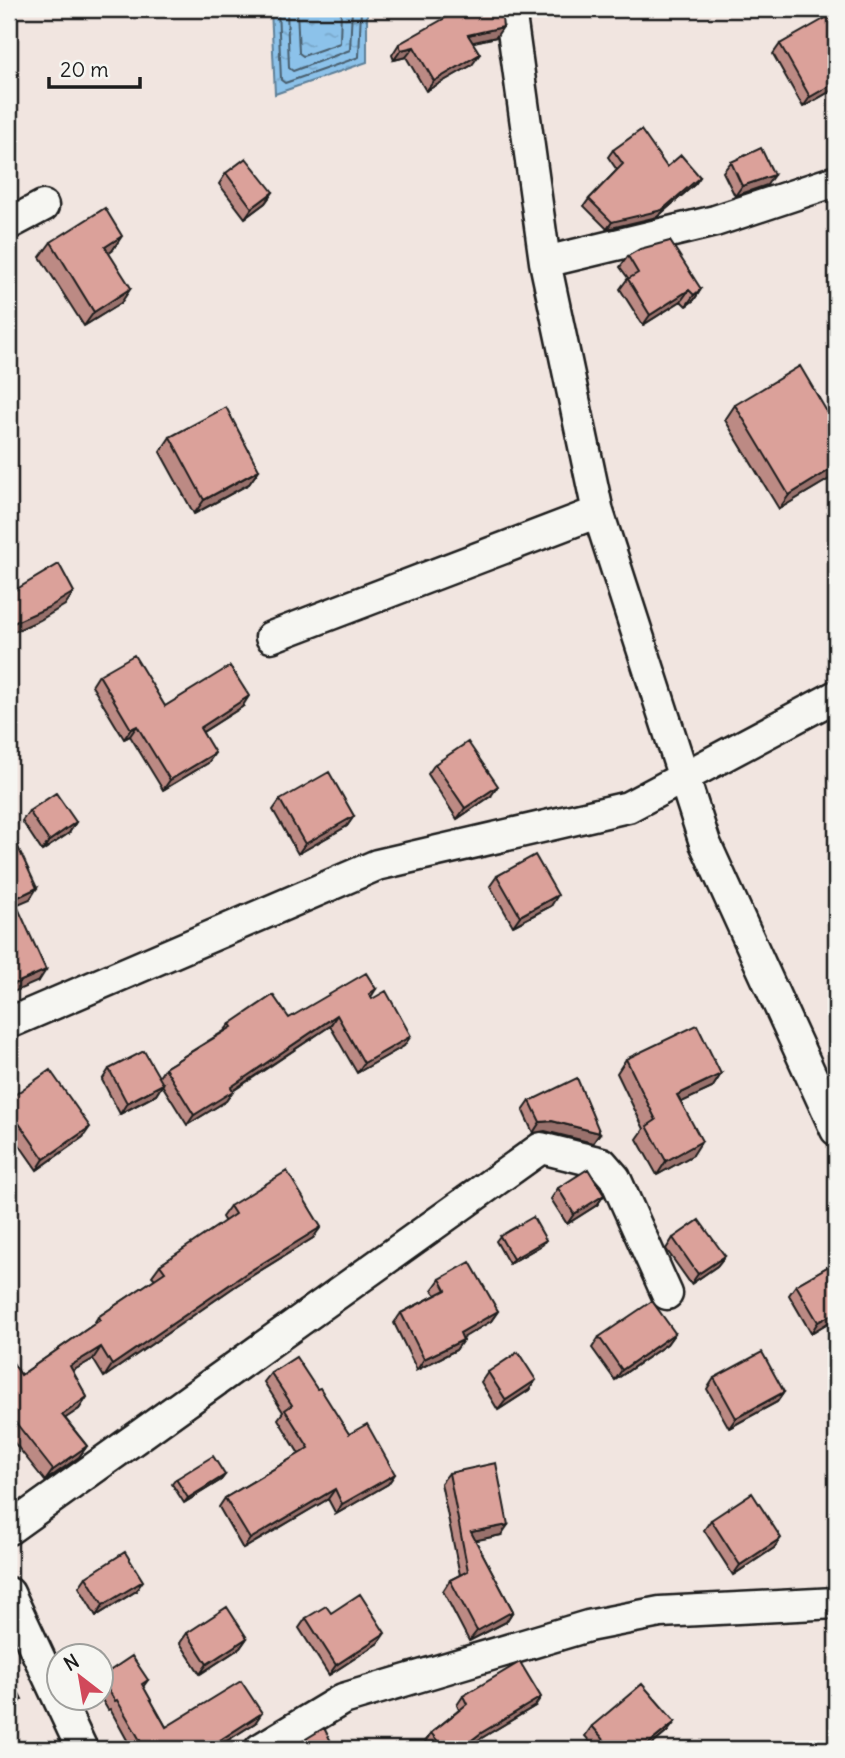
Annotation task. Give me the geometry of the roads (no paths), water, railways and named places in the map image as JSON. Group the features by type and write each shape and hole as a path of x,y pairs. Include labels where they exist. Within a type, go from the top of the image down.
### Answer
{"street":[{"path":"510,9 545,262 598,512 705,843 836,1130"},
{"path":"545,262 715,221 836,181"},
{"path":"9,223 43,206"},
{"path":"271,637 598,512"},
{"path":"9,1023 377,864 628,807 836,696"},
{"path":"9,1529 541,1148 602,1163 615,1178 667,1294"},
{"path":"9,1593 82,1749"},
{"path":"260,1749 342,1699 588,1626 660,1612 836,1603"}],"water":[{"path":"271,9 367,9 367,62 275,94"}]}
